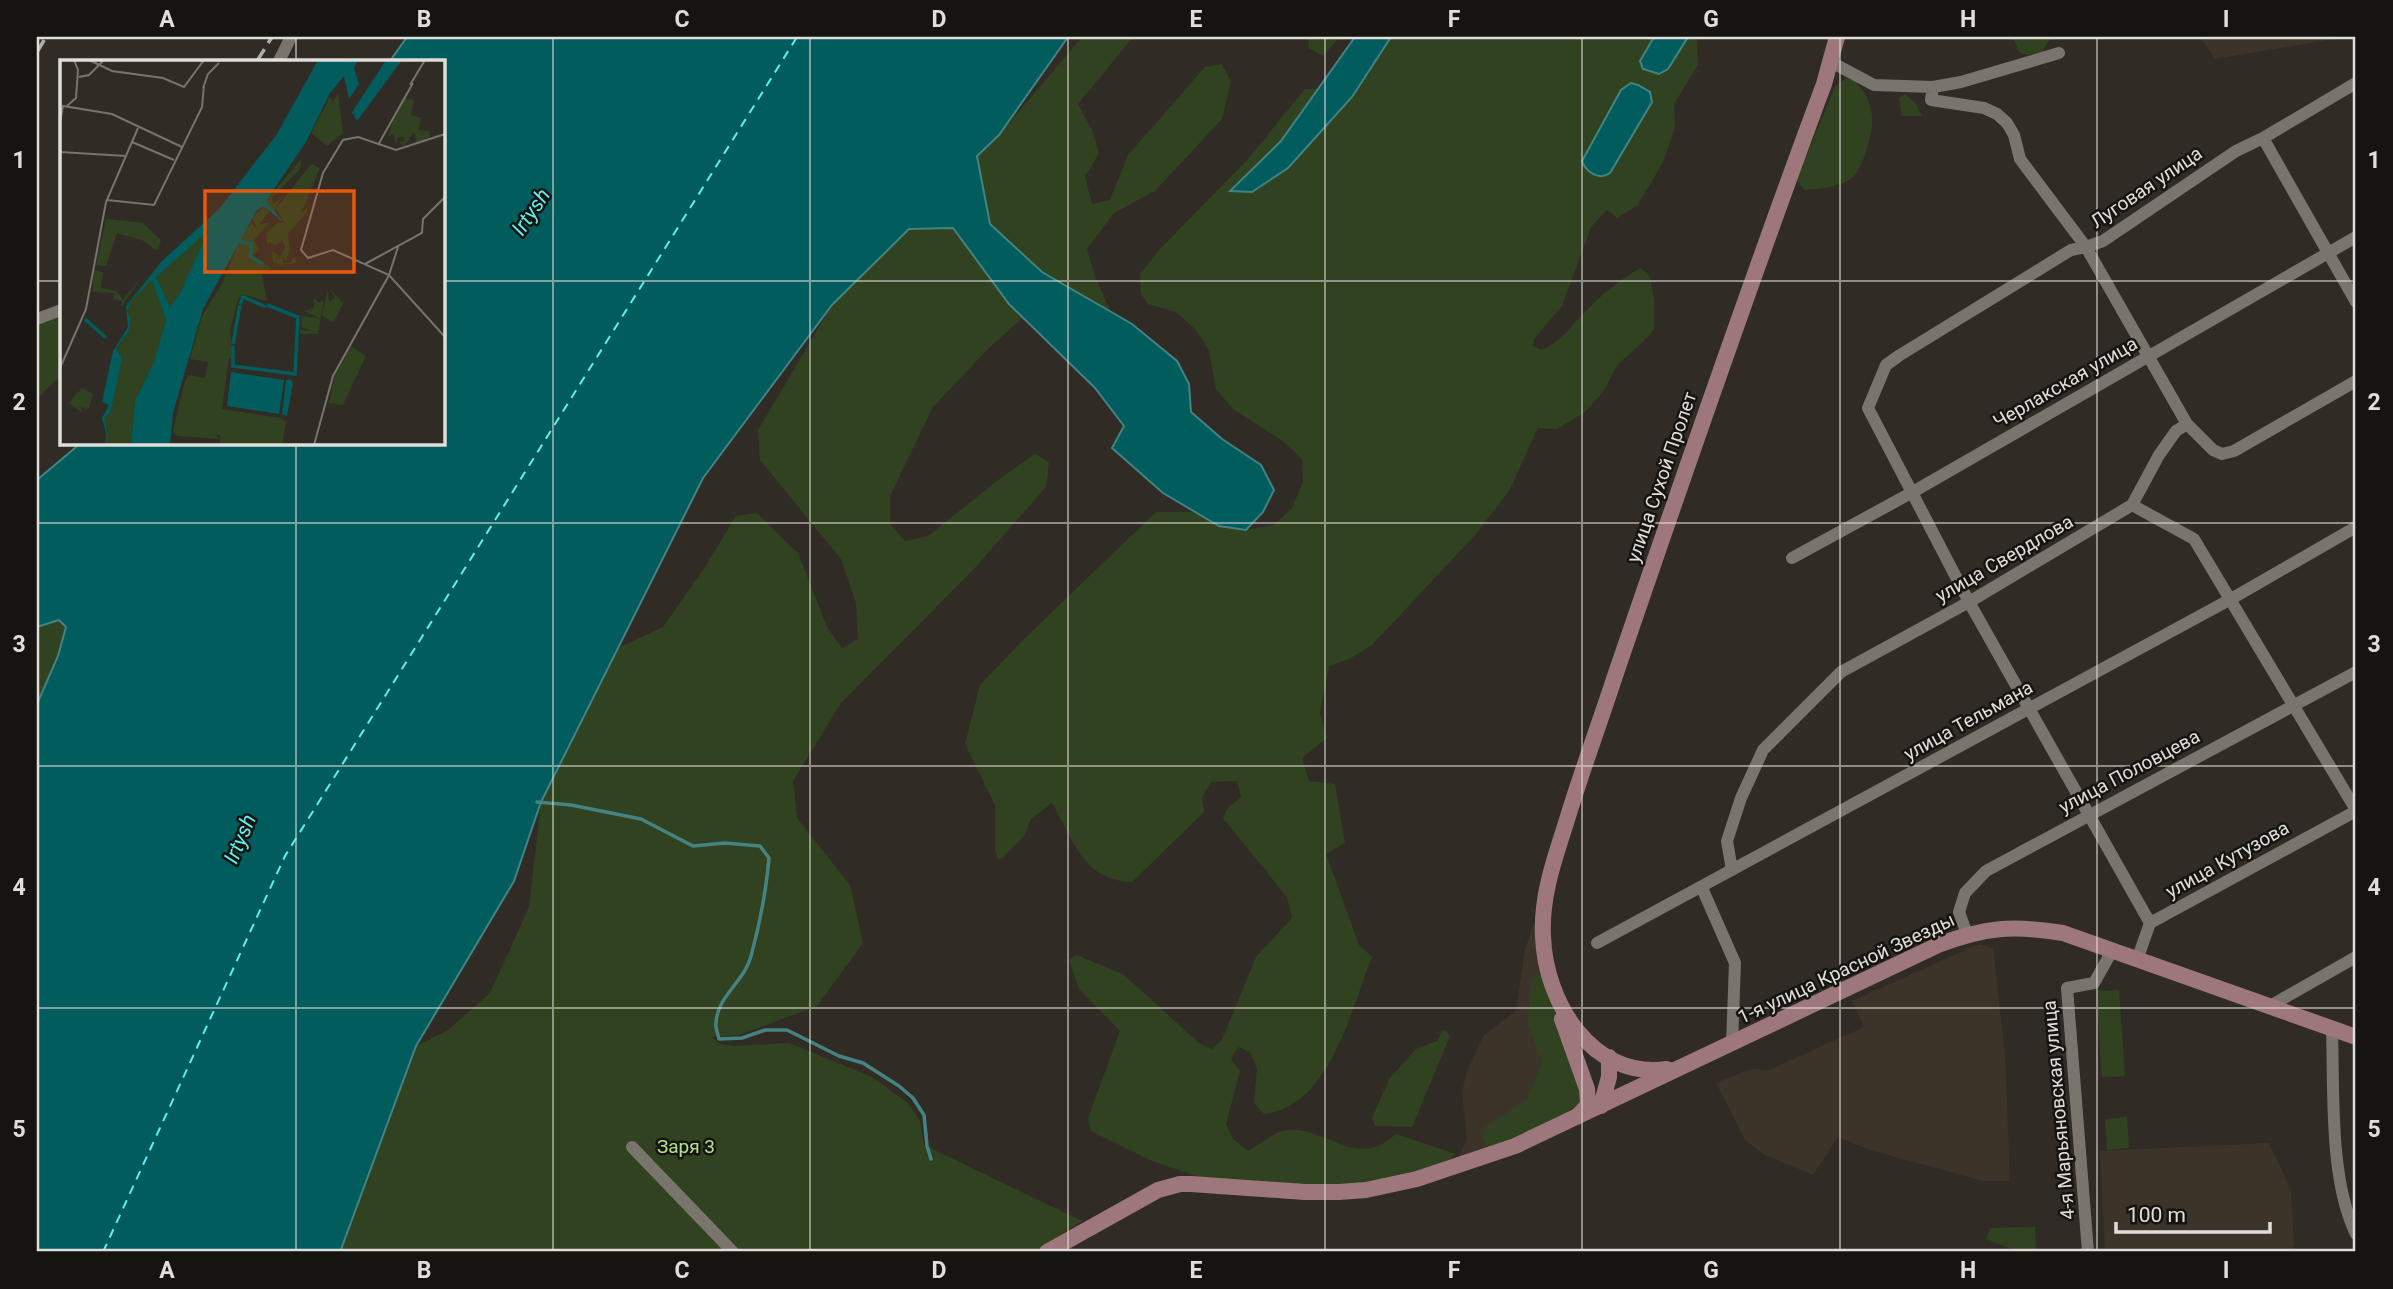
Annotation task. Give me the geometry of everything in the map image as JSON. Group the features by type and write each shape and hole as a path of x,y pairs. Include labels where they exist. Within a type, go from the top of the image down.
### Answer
{"main road":[{"name":"улица Сухой Пролет","path":"1575,1118 1588,1105 1587,1090 1568,1040 1545,957 1543,935 1549,877 1718,373 1831,62 1837,37"},
{"name":"1-я улица Красной Звезды","path":"1047,1252 1169,1186 1191,1184 1305,1192 1366,1190 1417,1179 1477,1160 1601,1106 1900,963 1967,934 2002,928 2063,933 2356,1037"},
{"path":"1558,1003 1573,1027 1587,1042 1609,1058 1643,1070 1677,1068"},
{"path":"1601,1106 1609,1077 1609,1058"}],"street":[{"path":"280,60 291,37"},
{"path":"1932,93 2059,53"},
{"path":"1831,62 1874,85 1932,93 1984,108 2007,123 2014,135 2020,159 2086,247 2187,424 2213,450 2222,454 2234,451 2356,381"},
{"name":"Луговая улица","path":"1912,493 1868,408 1886,365 2071,250 2103,241 2236,151 2356,83"},
{"path":"2263,138 2356,302"},
{"name":"Черлакская улица","path":"1792,558 1912,493 2356,237"},
{"path":"37,318 60,310"},
{"path":"2187,424 2176,431 2159,455 2132,505 2194,539 2356,810"},
{"path":"1912,493 1969,603 2150,923 2137,960"},
{"name":"улица Свердлова","path":"1732,870 1727,841 1741,798 1763,750 1842,672 1969,603 2132,505"},
{"name":"улица Тельмана","path":"1597,943 2231,599 2356,527"},
{"name":"улица Половцева","path":"1967,934 1959,912 1965,893 1986,871 2356,671"},
{"name":"улица Кутузова","path":"2150,923 2356,810"},
{"path":"1702,888 1735,963 1732,1044"},
{"name":"4-я Марьяновская улица","path":"2088,1252 2067,988 2094,983 2112,951"},
{"path":"2270,1006 2356,957"},
{"path":"2332,1028 2340,1186 2356,1234"},
{"path":"632,1147 733,1252"}],"shaded area":[{"path":"2200,37 2344,37 2215,59"},
{"path":"1538,913 1542,976 1538,974 1527,1023 1542,1062 1526,1100 1498,1148 1451,1165 1467,1140 1462,1092 1467,1071 1484,1035 1516,1011 1525,949"},
{"path":"1979,944 1993,948 2005,1055 2010,1181 1983,1181 1870,1150 1838,1137 1813,1175 1763,1154 1745,1140 1716,1083 1751,1069 1769,1070 1864,1027 1852,1001"},
{"path":"2269,1143 2291,1190 2294,1246 2286,1252 2105,1252 2100,1151"}],"green space":[{"path":"1082,37 1133,37 1078,104 1093,132 1099,153 1085,177 1092,204 1110,200 1128,155 1205,67 1222,64 1231,82 1222,119 1155,191 1114,213 1087,249 1096,279 1111,312 1042,272 990,224 977,156 999,135"},
{"path":"1308,37 1339,37 1323,56 1309,48"},
{"path":"1391,37 1654,37 1640,61 1668,69 1688,37 1697,40 1698,65 1674,104 1675,128 1663,162 1638,205 1617,218 1607,210 1591,227 1562,306 1534,339 1533,346 1542,350 1555,342 1590,306 1641,268 1650,277 1654,300 1654,329 1618,364 1603,392 1585,412 1557,429 1538,428 1509,491 1475,535 1372,645 1351,658 1329,666 1320,713 1327,738 1302,758 1309,781 1335,784 1345,843 1326,854 1359,945 1372,957 1335,1052 1322,1075 1306,1094 1287,1107 1264,1114 1254,1103 1257,1069 1250,1052 1238,1047 1231,1059 1240,1071 1226,1124 1233,1139 1248,1151 1287,1130 1302,1131 1342,1145 1368,1149 1396,1134 1456,1154 1434,1169 1367,1185 1256,1186 1205,1179 1152,1161 1091,1131 1088,1118 1120,1031 1079,989 1069,960 1076,955 1123,974 1199,1043 1212,1049 1222,1040 1256,957 1292,918 1287,897 1223,818 1227,809 1241,797 1237,781 1211,782 1202,798 1204,812 1132,882 1115,880 1091,866 1082,856 1052,803 1031,819 1024,836 1003,858 998,859 995,851 995,805 965,744 980,685 1156,512 1195,512 1219,526 1246,530 1274,525 1292,508 1303,482 1302,459 1283,441 1233,409 1216,389 1209,351 1196,330 1176,312 1148,304 1141,294 1140,274 1160,249 1248,159 1305,89 1317,89 1281,141 1234,191 1352,97"},
{"path":"2013,37 2051,37 2042,52 2027,55 2019,52"},
{"path":"1846,78 1861,87 1871,110 1871,130 1864,158 1848,181 1804,190 1797,180 1799,173 1835,87"},
{"path":"1905,94 1916,104 1922,116 1902,116 1899,98"},
{"name":"Заря 3","path":"953,228 1022,318 989,348 933,407 890,496 890,524 905,541 928,536 1035,454 1049,462 1046,487 972,571 841,703 793,781 797,818 850,885 863,943 817,1006 739,1035 712,1037 719,1044 735,1046 789,1043 872,1077 908,1103 920,1121 924,1145 1082,1221 1034,1252 340,1252 416,1046 448,1030 490,993 529,907 541,802 618,648 663,627 707,564 736,516 757,513 798,553 827,627 842,648 858,639 856,603 841,559 760,460 758,430 832,305 909,229"},
{"path":"60,312 60,377 37,398 37,321"},
{"path":"59,620 66,627 58,656 37,704 37,627"},
{"path":"1538,974 1542,976 1583,1090 1584,1105 1498,1148 1488,1147 1483,1137 1486,1126 1526,1100 1542,1062 1527,1023 1532,979"},
{"path":"2119,990 2125,1076 2102,1077 2096,991"},
{"path":"1444,1029 1450,1036 1412,1127 1375,1126 1372,1118 1390,1078 1416,1049 1437,1041"},
{"path":"2127,1117 2129,1148 2107,1150 2105,1119"},
{"path":"2035,1227 2036,1252 2015,1252 1986,1239 1990,1228"}],"water":[{"name":"Irtysh","path":"407,37 1068,37 999,135 977,156 990,224 1042,272 1132,324 1177,361 1189,384 1191,412 1222,439 1261,465 1274,490 1263,512 1246,530 1219,526 1163,493 1112,448 1124,426 1095,388 1009,304 953,228 909,229 832,305 703,478 541,802 514,881 416,1046 340,1252 37,1252 37,704 58,656 66,627 59,620 37,627 37,480 80,444 444,444 444,60 391,60"},
{"path":"1355,37 1391,37 1352,97 1288,168 1252,192 1230,191 1281,141"},
{"path":"1654,37 1688,37 1668,69 1659,74 1643,69 1640,61"},
{"path":"1631,83 1650,92 1652,102 1610,173 1597,176 1587,169 1582,161 1621,90"}],"waterway":[{"path":"537,802 571,805 641,819 693,846 725,843 760,846 769,858 760,919 748,965 718,1013 716,1025 719,1039 742,1038 765,1030 787,1030 839,1056 863,1063 913,1098 924,1115 931,1159"}],"ferry route":[{"path":"103,1252 285,856 797,37"}],"railway":[{"path":"37,52 46,37"},
{"path":"258,60 272,37"}]}
